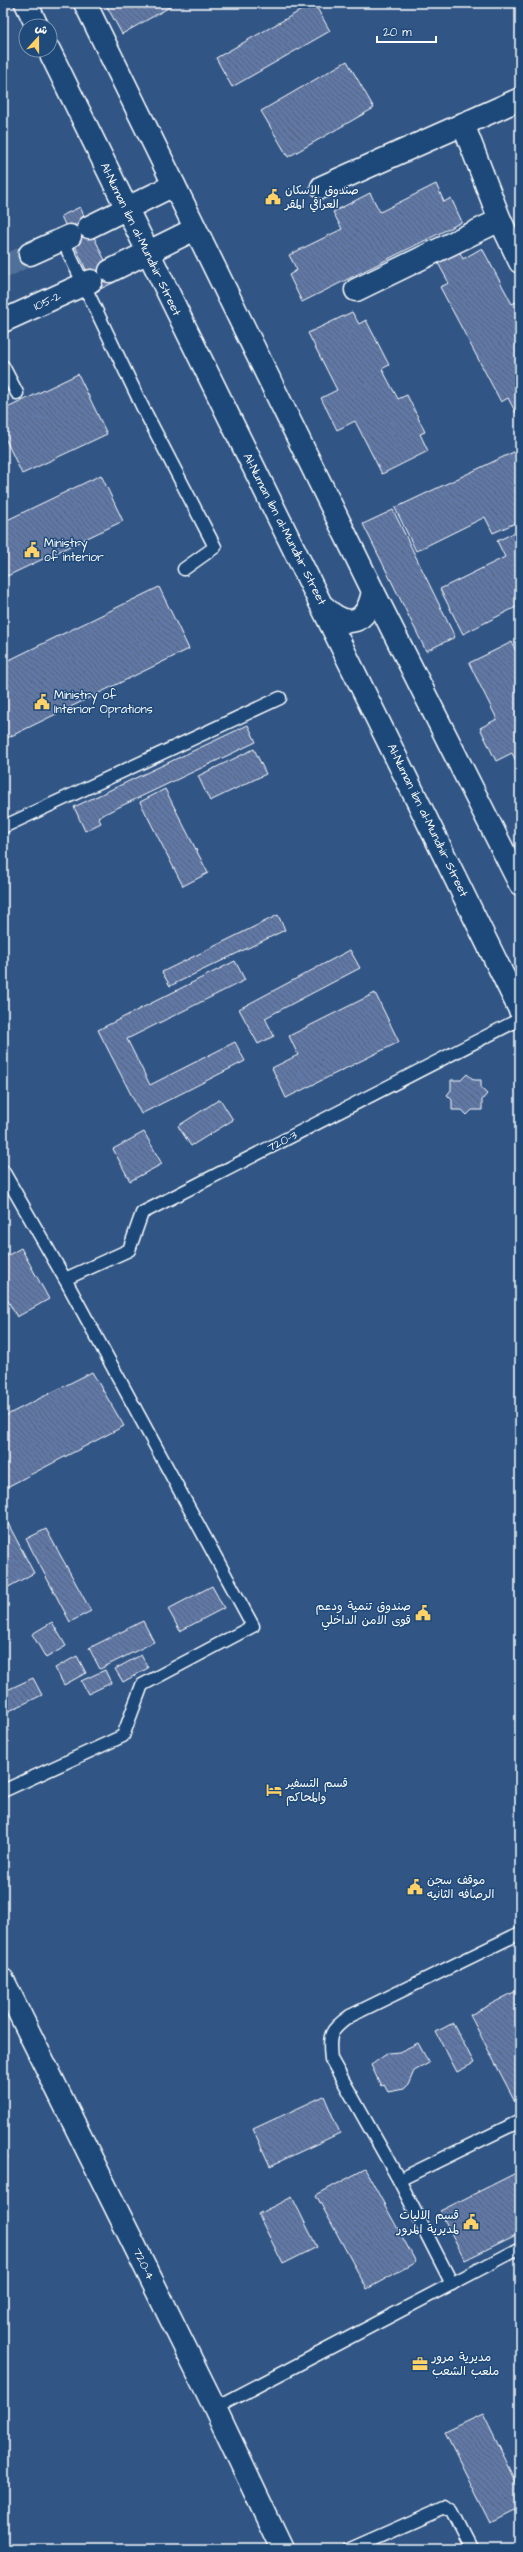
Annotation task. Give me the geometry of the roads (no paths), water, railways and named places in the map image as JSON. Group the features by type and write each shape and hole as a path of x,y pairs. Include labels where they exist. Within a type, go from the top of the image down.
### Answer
{"street":[{"path":"26,3 33,18"},
{"path":"85,3 373,591 520,884"},
{"name":"Al-Numan ibn al-Mundhir Street","path":"53,58 125,209 324,607 520,1010"},
{"path":"322,187 520,99"},
{"path":"463,124 500,220 520,262"},
{"path":"89,227 174,185"},
{"path":"356,290 500,220"},
{"name":"105-2","path":"3,321 95,279 195,229"},
{"path":"30,254 66,237"},
{"path":"324,607 339,620 345,622 356,620 364,615 369,607 373,591"},
{"name":"720-4","path":"3,1980 215,2408 282,2549"}],"lane":[{"path":"66,237 95,279 215,547 184,569"},
{"path":"3,366 17,393"},
{"path":"3,827 280,698"},
{"name":"720-3","path":"65,1279 129,1250 142,1213 520,1019"},
{"path":"3,1171 65,1279 253,1626 142,1685 122,1736 3,1791"},
{"path":"452,2284 399,2180 332,2059 329,2041 334,2027 350,2016 520,1933"},
{"path":"399,2180 520,2121"},
{"path":"215,2408 520,2248"},
{"path":"350,2549 445,2507 452,2512 471,2549"}],"tunnel":[{"path":"3,268 30,254"}],"place":[{"name":"صندوق الاسكان العراقي المقر","path":"273,197"},
{"name":"Ministry of interior","path":"32,550"},
{"name":"Ministry of Interior Oprations","path":"42,702"},
{"name":"صندوق تنمية ودعم قوى الامن الداخلي","path":"423,1613"},
{"name":"قسم التسفير والمحاكم","path":"274,1790"},
{"name":"موقف سجن الرصافه الثانيه","path":"415,1887"},
{"name":"قسم الاليات لمديرية المرور","path":"471,2222"},
{"name":"مديرية مرور ملعب الشعب","path":"420,2364"}]}
